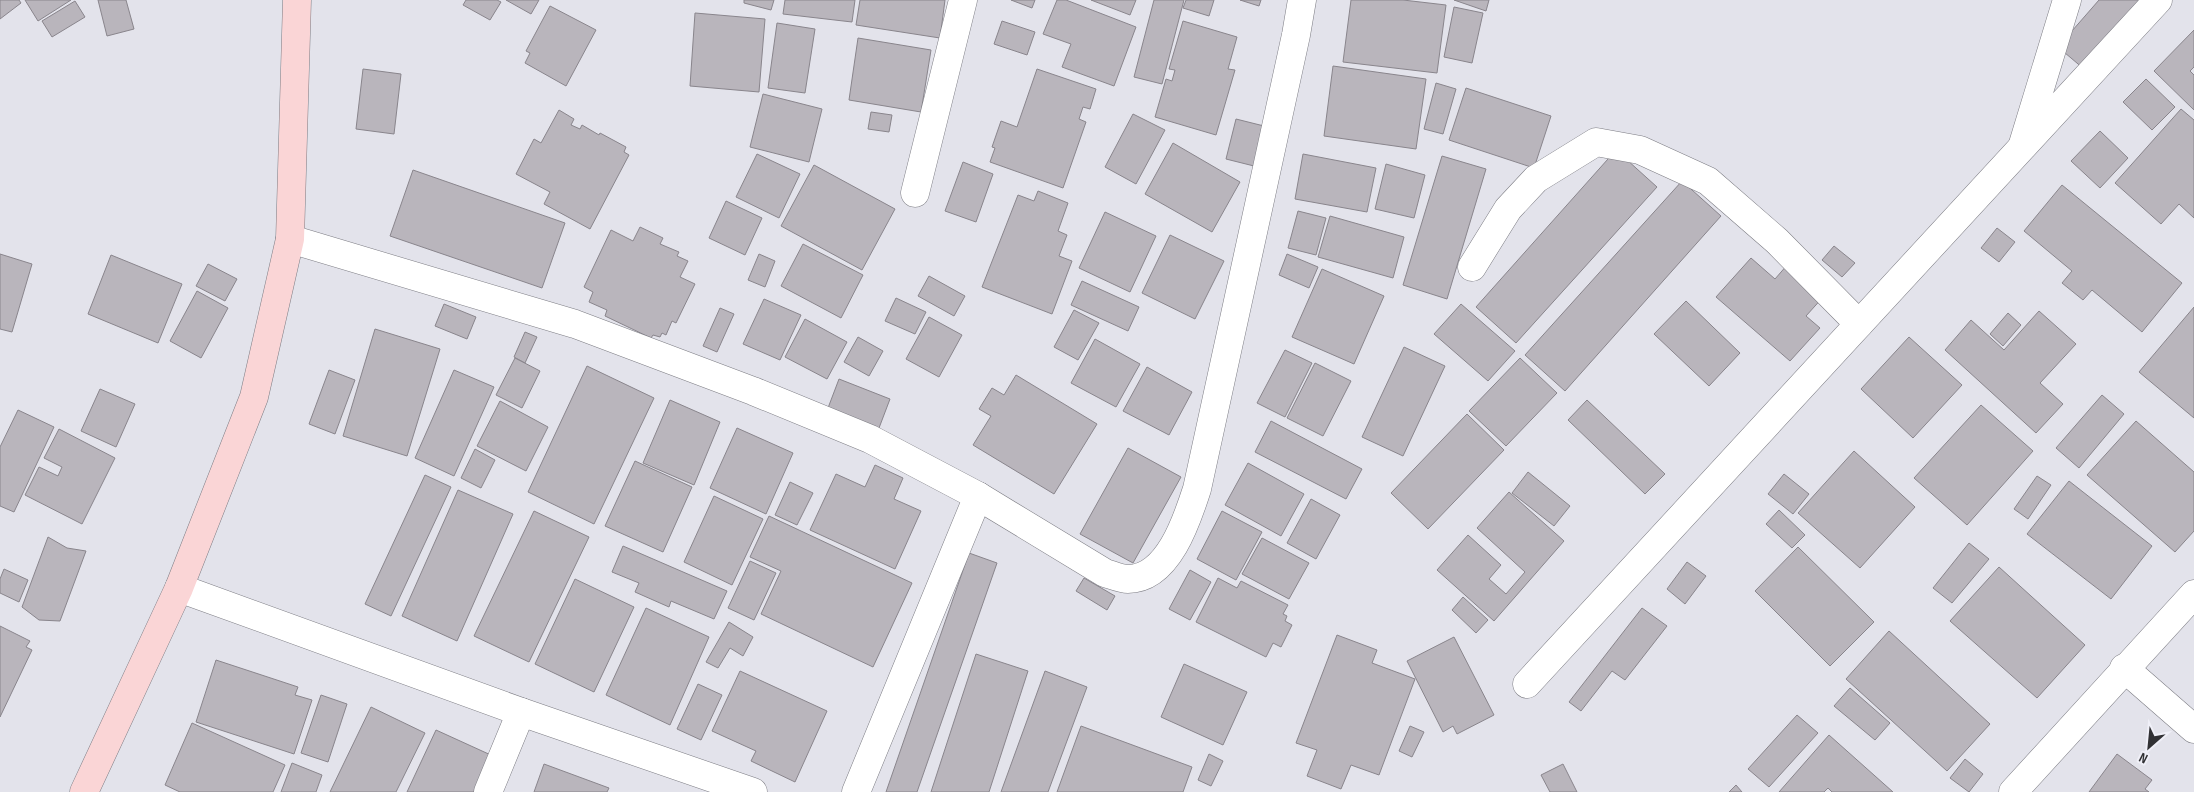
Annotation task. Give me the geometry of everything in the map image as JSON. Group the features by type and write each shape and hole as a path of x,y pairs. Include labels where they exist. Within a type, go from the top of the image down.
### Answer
{"street":[{"path":"84,792 179,588 254,397 290,239 297,0"},
{"path":"915,193 963,0"},
{"path":"290,239 592,330 753,391 870,439 978,496 1105,573 1128,579 1150,574 1170,553 1188,516 1198,489 1302,0"},
{"path":"2021,150 2067,0"},
{"path":"1527,684 2158,0"},
{"path":"1472,267 1508,209 1536,179 1596,142 1640,150 1708,181 1777,241 1859,324"},
{"path":"856,792 978,496"},
{"path":"179,588 521,712 753,792"},
{"path":"2013,792 2124,668 2194,594"},
{"path":"2124,668 2194,729"},
{"path":"488,792 521,712"}],"building":[{"path":"0,0 19,0 21,3 0,19"},
{"path":"25,0 71,0 38,21"},
{"path":"98,0 126,0 134,29 107,36"},
{"path":"466,0 497,0 501,2 490,20 463,5"},
{"path":"506,0 539,0 531,14"},
{"path":"744,0 774,0 771,10 744,3"},
{"path":"785,0 855,0 852,22 783,14"},
{"path":"860,0 945,0 940,38 856,25"},
{"path":"1011,0 1035,0 1032,8"},
{"path":"1057,0 1066,0 1136,27 1114,86 1062,67 1071,44 1043,34"},
{"path":"1091,0 1136,0 1130,15"},
{"path":"1154,0 1184,0 1162,84 1134,77"},
{"path":"1186,0 1214,0 1209,16 1183,8"},
{"path":"1240,0 1261,0 1259,6"},
{"path":"1351,0 1403,0 1446,5 1437,73 1343,62"},
{"path":"1454,0 1489,0 1486,11"},
{"path":"2099,0 2144,0 2084,69 2058,47"},
{"path":"75,1 85,17 52,37 42,21"},
{"path":"550,6 596,30 566,86 525,63 530,53 526,51"},
{"path":"1454,7 1483,13 1472,63 1444,57"},
{"path":"695,13 765,19 759,92 690,86"},
{"path":"1002,21 1035,32 1027,55 994,44"},
{"path":"1183,21 1237,37 1228,69 1235,70 1216,135 1155,117 1166,79 1172,81 1175,70 1169,69"},
{"path":"777,23 815,29 805,93 768,88"},
{"path":"2194,30 2194,67 2190,71 2194,75 2194,110 2154,71"},
{"path":"858,38 931,50 921,112 849,100"},
{"path":"1333,66 1426,79 1416,149 1324,136"},
{"path":"363,69 401,74 394,134 356,129"},
{"path":"1037,69 1096,89 1090,109 1083,107 1079,119 1086,122 1063,188 990,162 995,148 992,147 1001,121 1017,127"},
{"path":"2146,79 2175,107 2152,130 2123,102"},
{"path":"1436,83 1456,89 1443,134 1424,129"},
{"path":"1466,88 1551,116 1534,168 1449,140"},
{"path":"763,94 822,109 809,162 750,147"},
{"path":"2181,109 2194,120 2194,218 2179,204 2161,224 2115,183"},
{"path":"559,110 574,119 571,125 580,129 582,125 599,135 600,133 626,147 624,152 629,155 590,229 544,204 550,192 516,174 534,139 541,143"},
{"path":"871,112 892,115 889,132 868,129"},
{"path":"1133,114 1165,130 1136,184 1105,167"},
{"path":"1236,119 1264,126 1254,166 1226,159"},
{"path":"2100,131 2128,158 2100,188 2071,161"},
{"path":"1173,143 1240,182 1212,232 1145,194"},
{"path":"1616,150 1657,187 1516,343 1476,307"},
{"path":"757,154 800,174 779,218 736,197"},
{"path":"1303,154 1376,168 1367,212 1295,199"},
{"path":"1442,156 1486,169 1447,299 1403,285"},
{"path":"963,162 993,174 976,222 945,211"},
{"path":"1386,164 1425,175 1414,218 1375,209"},
{"path":"814,165 895,209 862,270 781,226"},
{"path":"413,170 565,223 542,288 390,236"},
{"path":"1682,181 1721,216 1565,391 1525,355"},
{"path":"2062,185 2182,283 2142,332 2092,290 2083,300 2062,283 2072,271 2024,231"},
{"path":"1038,191 1068,203 1058,231 1067,235 1059,256 1072,261 1052,314 982,287 1018,195 1034,201"},
{"path":"726,201 762,218 745,255 709,238"},
{"path":"1298,211 1326,218 1316,255 1288,248"},
{"path":"1105,212 1156,236 1130,292 1079,268"},
{"path":"1330,216 1404,237 1393,278 1318,257"},
{"path":"640,227 663,238 660,244 679,252 677,256 688,261 680,277 695,284 676,323 672,321 666,335 662,333 660,337 653,335 651,338 605,316 607,310 589,302 593,292 584,287 611,230 633,241"},
{"path":"1997,228 2015,242 1999,262 1981,248"},
{"path":"1170,235 1224,261 1195,319 1142,293"},
{"path":"803,244 863,275 841,318 781,286"},
{"path":"1834,246 1855,263 1842,277 1822,260"},
{"path":"0,254 32,264 12,332 0,329"},
{"path":"759,254 775,261 765,287 748,280"},
{"path":"1287,254 1318,267 1309,288 1279,275"},
{"path":"111,255 182,284 158,343 88,314"},
{"path":"1751,258 1775,279 1788,264 1824,296 1806,316 1820,328 1790,361 1716,297"},
{"path":"208,264 237,279 225,301 196,286"},
{"path":"1322,269 1384,296 1354,364 1292,337"},
{"path":"929,276 965,296 954,316 918,296"},
{"path":"1082,281 1139,307 1128,331 1071,305"},
{"path":"197,291 228,308 201,358 170,341"},
{"path":"896,298 926,312 915,334 885,321"},
{"path":"764,299 801,315 780,360 743,344"},
{"path":"1686,301 1740,353 1709,386 1654,334"},
{"path":"444,304 476,317 467,339 435,326"},
{"path":"1461,304 1515,351 1488,381 1434,334"},
{"path":"2194,307 2194,418 2139,372"},
{"path":"720,308 734,314 717,352 703,346"},
{"path":"1074,310 1099,323 1078,360 1054,347"},
{"path":"2039,311 2076,344 2040,383 2063,404 2036,433 1945,350 1971,320 2004,350"},
{"path":"2008,313 2021,325 2003,346 1990,334"},
{"path":"929,317 962,335 939,377 906,359"},
{"path":"805,319 847,342 827,379 785,357"},
{"path":"375,329 440,349 407,456 343,436"},
{"path":"525,332 537,337 525,363 514,357"},
{"path":"858,337 883,351 869,376 844,362"},
{"path":"1909,337 1962,385 1913,438 1861,389"},
{"path":"1095,339 1140,364 1116,407 1071,383"},
{"path":"1404,347 1445,366 1403,456 1362,437"},
{"path":"1285,350 1312,363 1285,417 1257,403"},
{"path":"515,358 540,371 522,408 496,395"},
{"path":"1520,358 1557,393 1506,446 1469,411"},
{"path":"1315,363 1351,381 1323,436 1287,418"},
{"path":"587,366 654,398 594,524 528,492"},
{"path":"1147,367 1192,392 1169,435 1123,411"},
{"path":"329,370 355,380 335,434 309,424"},
{"path":"454,370 494,387 454,476 415,458"},
{"path":"1016,375 1097,424 1054,494 973,445 991,416 979,409 992,388 1004,395"},
{"path":"839,379 890,399 879,428 828,408"},
{"path":"100,389 135,404 116,447 81,431"},
{"path":"2102,395 2124,414 2079,468 2056,448"},
{"path":"670,400 720,422 694,485 643,463"},
{"path":"1587,400 1665,474 1645,494 1568,420"},
{"path":"500,401 548,427 526,471 477,446"},
{"path":"1981,405 2033,451 1967,525 1914,478"},
{"path":"18,410 54,427 14,512 0,506 0,447"},
{"path":"1467,414 1504,450 1428,529 1391,493"},
{"path":"1271,421 1362,469 1346,499 1255,452"},
{"path":"2136,421 2194,472 2194,531 2175,552 2087,475"},
{"path":"737,428 793,453 766,514 710,488"},
{"path":"59,429 115,458 82,524 25,495 39,467 58,476 62,467 44,458"},
{"path":"1128,448 1181,477 1133,563 1080,534"},
{"path":"475,449 495,460 481,488 461,478"},
{"path":"1854,451 1915,507 1860,568 1798,513"},
{"path":"635,461 692,487 663,552 605,526"},
{"path":"1248,463 1304,494 1281,536 1225,505"},
{"path":"875,465 903,478 894,499 921,511 895,569 810,530 836,474 865,487"},
{"path":"1528,472 1570,506 1554,526 1512,493"},
{"path":"1784,474 1809,494 1793,514 1768,494"},
{"path":"425,475 451,487 391,616 365,604"},
{"path":"2037,476 2051,485 2028,519 2014,509"},
{"path":"2069,481 2152,546 2111,599 2027,534"},
{"path":"790,482 813,493 797,525 775,515"},
{"path":"458,490 513,514 457,641 402,616"},
{"path":"1509,492 1564,541 1494,621 1437,570 1468,535 1501,565 1489,579 1506,594 1525,572 1477,528"},
{"path":"714,496 763,519 732,585 684,562"},
{"path":"1311,499 1340,515 1316,559 1287,543"},
{"path":"1779,510 1805,535 1792,548 1766,524"},
{"path":"534,511 589,537 529,662 474,636"},
{"path":"1222,511 1262,532 1236,580 1197,559"},
{"path":"769,516 912,583 873,667 761,614 781,571 750,557"},
{"path":"48,537 67,548 86,551 60,621 39,620 22,607"},
{"path":"1262,538 1309,563 1289,599 1242,574"},
{"path":"1969,543 1989,559 1952,603 1933,588"},
{"path":"623,546 727,591 714,619 671,601 669,607 635,592 639,583 612,572"},
{"path":"1798,547 1874,622 1830,666 1755,591"},
{"path":"969,553 997,563 917,792 886,792"},
{"path":"750,561 776,573 754,620 728,608"},
{"path":"1687,562 1706,576 1685,604 1667,589"},
{"path":"1999,567 2085,645 2037,698 1950,621"},
{"path":"4,569 28,580 19,602 0,593 0,579"},
{"path":"1190,570 1211,582 1190,620 1169,609"},
{"path":"1084,578 1115,596 1107,610 1076,591"},
{"path":"1218,578 1237,588 1241,581 1288,605 1283,614 1287,616 1285,621 1292,625 1281,647 1273,643 1266,657 1196,622"},
{"path":"575,579 634,607 594,692 535,664"},
{"path":"1463,597 1488,620 1476,633 1452,610"},
{"path":"646,608 709,637 670,725 606,695"},
{"path":"1642,608 1667,626 1625,680 1612,671 1581,711 1569,702"},
{"path":"729,622 753,637 743,656 730,648 718,668 706,662"},
{"path":"0,626 30,641 26,647 32,650 0,717"},
{"path":"1889,631 1990,724 1947,771 1846,679"},
{"path":"1337,635 1377,650 1372,663 1415,679 1379,775 1351,765 1341,789 1307,776 1317,750 1296,743"},
{"path":"1454,637 1494,715 1457,734 1453,726 1443,732 1407,661"},
{"path":"976,654 1028,671 989,792 931,792"},
{"path":"216,660 298,687 295,695 312,700 294,754 196,722"},
{"path":"1184,664 1247,692 1223,745 1161,717"},
{"path":"740,671 827,711 795,782 751,761 756,751 712,731"},
{"path":"1045,671 1087,687 1048,792 1001,792"},
{"path":"698,684 722,695 701,740 677,729"},
{"path":"1850,688 1890,723 1875,740 1834,706"},
{"path":"321,695 347,704 328,762 301,753"},
{"path":"371,707 425,733 396,792 330,792"},
{"path":"1797,715 1818,733 1769,787 1748,769"},
{"path":"192,723 285,765 273,792 180,792 165,785"},
{"path":"1081,726 1192,767 1183,792 1057,792"},
{"path":"1410,726 1424,732 1412,757 1399,751"},
{"path":"436,730 493,756 477,792 407,792"},
{"path":"1829,735 1893,792 1832,792 1828,788 1824,792 1779,792"},
{"path":"1209,754 1223,761 1211,786 1198,780"},
{"path":"2117,754 2152,780 2145,789 2149,792 2089,792"},
{"path":"1965,759 1983,774 1969,792 1950,778"},
{"path":"292,763 322,775 316,792 281,792"},
{"path":"544,764 609,788 607,792 534,792"},
{"path":"1563,764 1577,792 1550,792 1541,775"},
{"path":"1736,785 1742,792 1729,792"}]}
